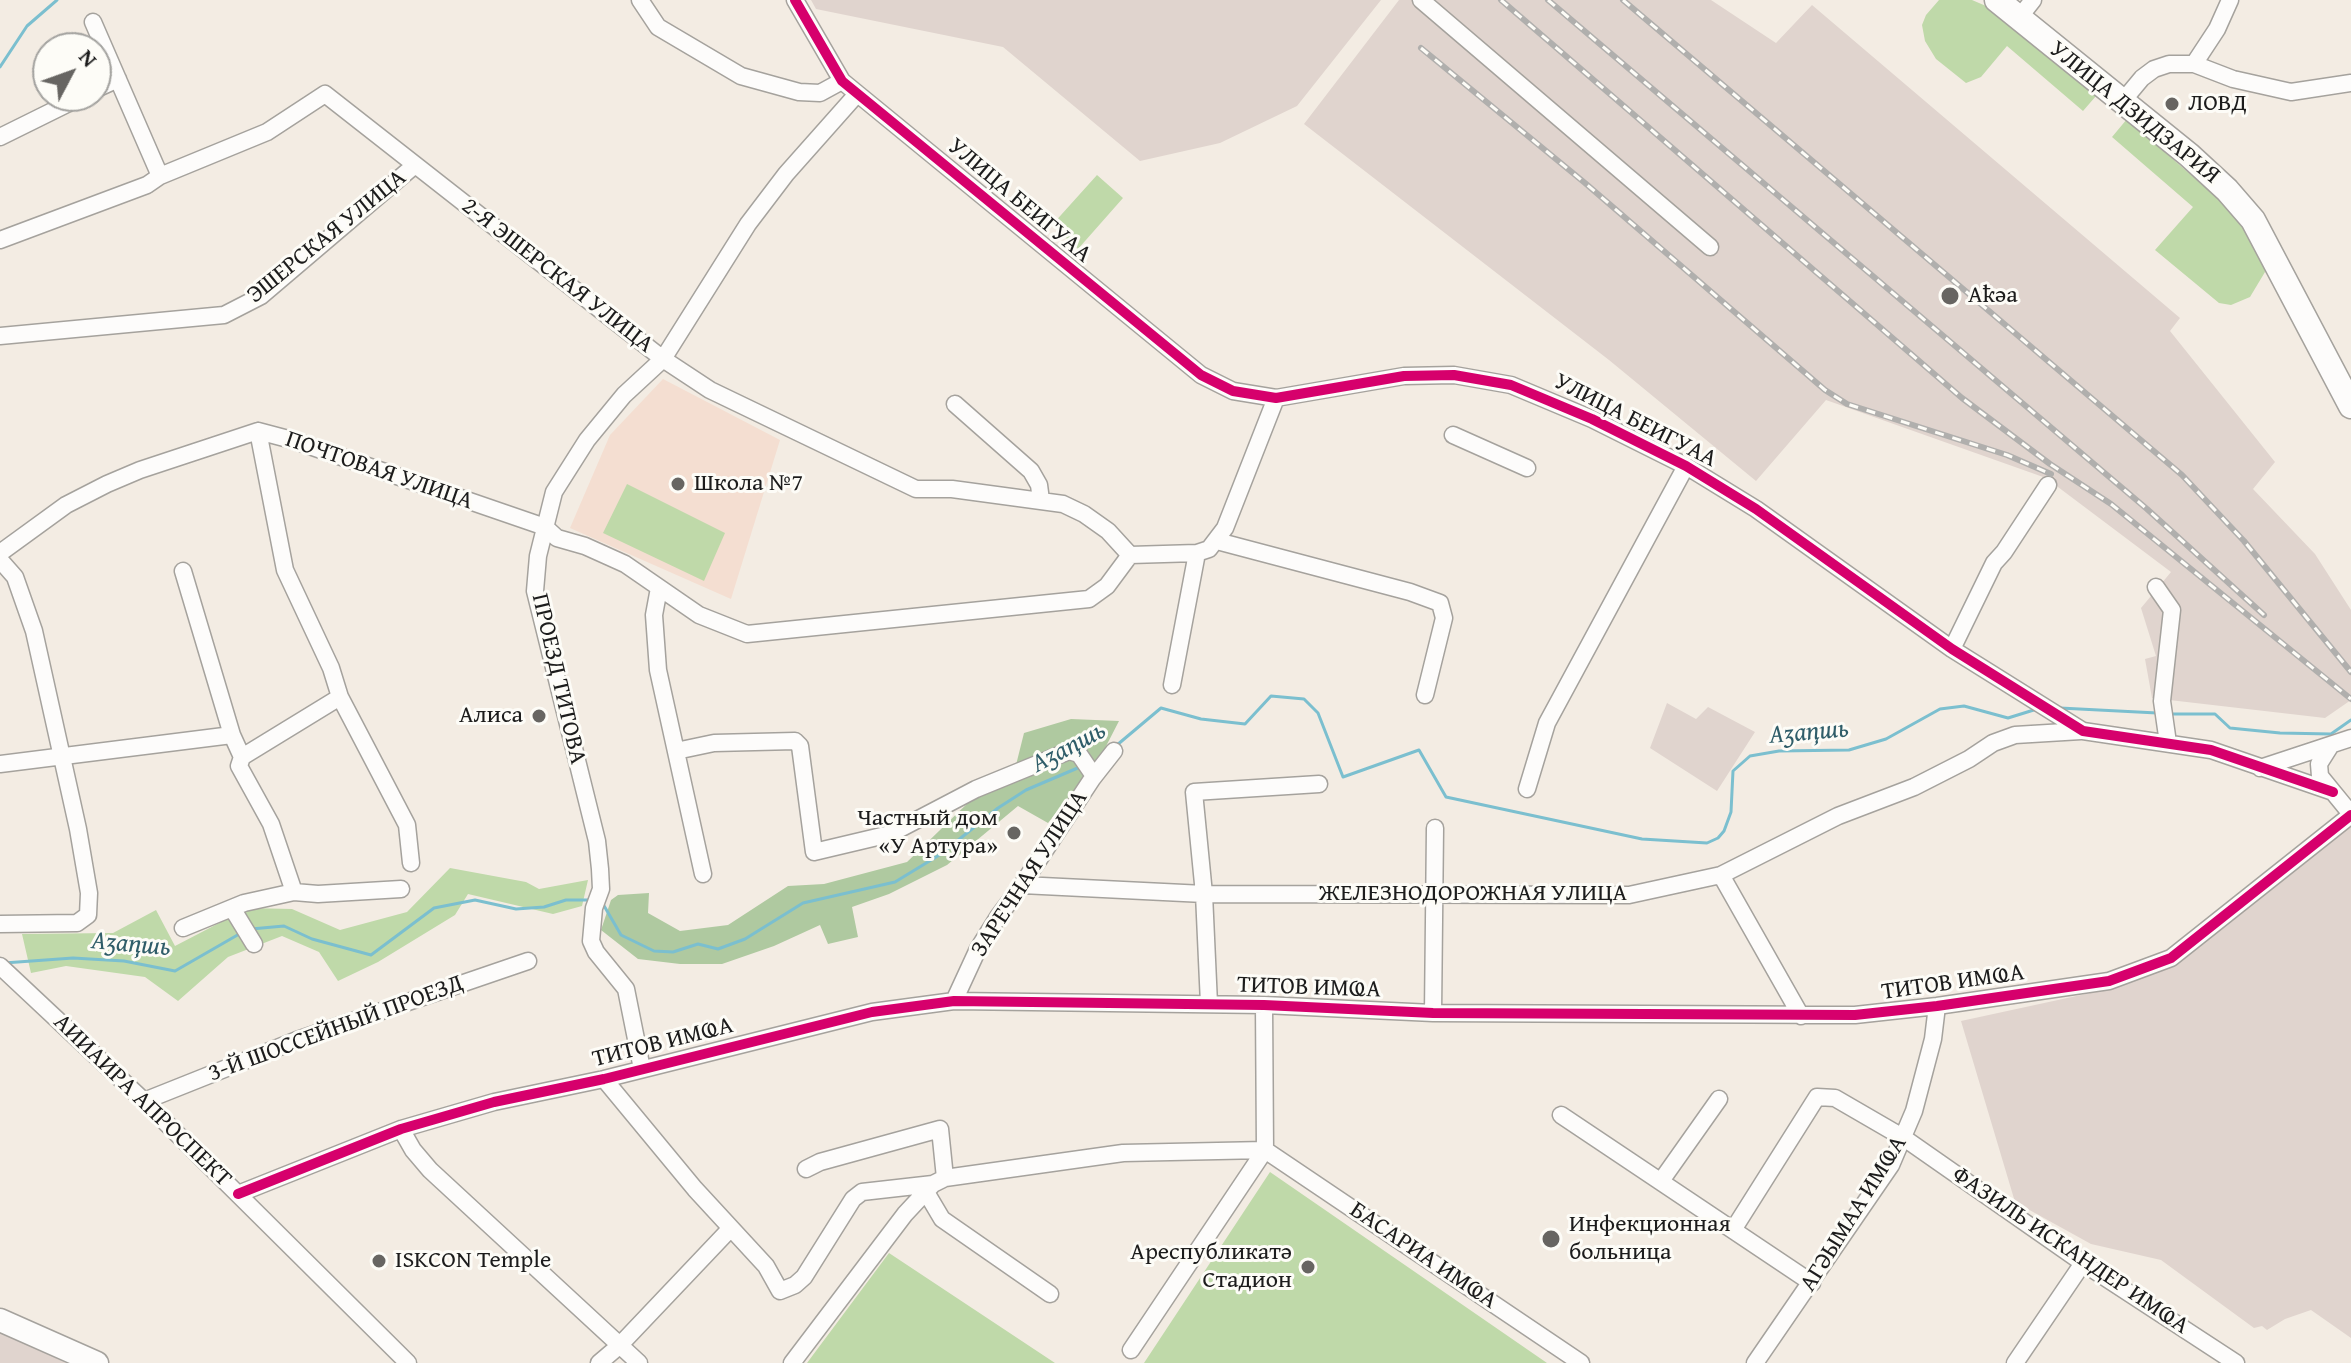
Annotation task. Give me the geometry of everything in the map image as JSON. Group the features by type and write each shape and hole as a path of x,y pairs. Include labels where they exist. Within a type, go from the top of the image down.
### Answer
{"highway":[{"name":"УЛИЦА ДЗИДЗАРИЯ","path":"1997,0 2026,9 2122,102 2189,155 2227,190 2253,220 2351,406"}],"main road":[{"path":"0,1320 97,1363"}],"street":[{"path":"640,0 658,27 741,76 799,92 820,93 842,81"},
{"name":"УЛИЦА БЕИГУАА","path":"795,0 842,81 1201,375 1233,391 1276,398 1404,376 1468,378 1511,385 1544,397 1686,466 1756,509 1952,649 2083,731"},
{"path":"1421,0 1710,247"},
{"path":"2194,64 2217,29 2230,0"},
{"path":"93,22 160,176"},
{"path":"2122,102 2142,78 2154,69 2169,64 2194,64 2233,79 2291,92 2351,83"},
{"path":"112,82 118,79"},
{"name":"2-Я ЭШЕРСКАЯ УЛИЦА","path":"0,240 147,185 160,176 267,132 325,94 663,359 710,390 916,489 952,489 1063,504 1108,531 1130,555"},
{"name":"ПРОЕЗД ТИТОВА","path":"642,1069 626,989 596,952 591,941 594,908 601,889 597,841 535,591 545,527 554,492 587,440 624,395 663,359 748,224 786,174 857,94"},
{"path":"0,137 51,112"},
{"name":"ЭШЕРСКАЯ УЛИЦА","path":"0,336 224,315 261,296 415,165"},
{"path":"1130,555 1197,553 1209,549 1217,541 1225,528 1276,398"},
{"path":"955,404 1031,471 1039,485 1041,500"},
{"path":"258,431 285,570 331,668 340,697 407,825 411,863"},
{"name":"ПОЧТОВАЯ УЛИЦА","path":"0,553 66,505 107,484 258,431 545,527 557,538 585,546 625,564 699,615 747,634 1089,599 1107,586 1130,555"},
{"path":"1453,435 1527,468"},
{"path":"1527,789 1547,723 1686,466"},
{"path":"1952,649 1994,563 2048,485"},
{"path":"1217,541 1410,592 1440,603 1444,618 1425,695"},
{"path":"1172,685 1197,553"},
{"path":"0,560 15,577 24,598 63,757 89,893 88,915 77,923 0,924"},
{"path":"183,571 232,735 242,757"},
{"path":"2156,587 2172,610 2162,701 2167,737"},
{"path":"659,588 654,615 658,670 703,874"},
{"path":"294,892 271,824 239,766 242,757 340,697"},
{"path":"2083,731 2167,737 2333,792"},
{"name":"ЖЕЛЕЗНОДОРОЖНАЯ УЛИЦА","path":"1022,885 1204,894 1629,895 1721,875 1838,816 1914,787 1993,743 2015,735 2083,731"},
{"path":"0,764 232,735"},
{"path":"2260,768 2351,738"},
{"path":"676,751 714,743 795,741 800,746 814,852 890,834 976,789 1069,751 1079,754 1088,768"},
{"path":"2331,745 2319,764 2320,776 2351,814"},
{"name":"ЗАРЕЧНАЯ УЛИЦА","path":"954,1001 978,949 1022,885 1088,768 1114,751"},
{"path":"1209,1004 1204,894 1194,792 1319,784"},
{"name":"ТИТОВ ИМҨА","path":"238,1194 401,1129 494,1102 604,1079 872,1012 954,1001 1264,1005 1433,1013 1801,1016 1855,1015 1937,1006 2109,981 2171,958 2351,814"},
{"path":"1433,1013 1435,828"},
{"path":"1721,875 1801,1016"},
{"path":"183,928 232,908 294,892 318,894 401,889"},
{"path":"232,908 254,944"},
{"name":"3-Й ШОССЕЙНЫЙ ПРОЕЗД","path":"144,1101 297,1040 528,961"},
{"name":"АИИАИРА АПРОСПЕКТ","path":"6,971 144,1101 408,1363"},
{"path":"1131,1350 1265,1150 1264,1005"},
{"name":"АГӘЫМАА ИМҨА","path":"1755,1363 1891,1165 1904,1138 1933,1039 1937,1006"},
{"path":"604,1079 695,1189 766,1266 780,1291 804,1277 853,1199 862,1192 935,1185 1123,1153 1265,1150"},
{"name":"ФАЗИЛЬ ИСКАНДЕР ИМҨА","path":"1733,1230 1817,1097 1835,1098 1904,1138 2083,1263 2236,1363"},
{"path":"1661,1181 1719,1099"},
{"path":"1561,1115 1812,1283"},
{"path":"401,1129 430,1170 639,1363"},
{"path":"806,1169 940,1129 935,1185 942,1219 1050,1294"},
{"name":"БАСАРИА ИМҨА","path":"1265,1150 1581,1363"},
{"path":"792,1363 905,1214 935,1185"},
{"path":"599,1363 619,1346 731,1228"},
{"path":"2015,1363 2083,1263"}],"shaded area":[{"path":"811,0 1381,0 1297,106 1220,143 1140,161 1003,47 816,9"},
{"path":"1399,0 1711,0 1776,43 1812,5 2180,318 2170,331 2275,462 2253,489 2315,554 2351,610 2351,700 2325,718 2152,698 2145,659 2156,656 2141,608 2171,572 2046,478 1826,400 1756,481 1609,360 1304,124"},
{"name":"Школа №7","path":"663,379 780,440 731,599 570,528 610,435"},
{"path":"1667,703 1696,719 1708,707 1755,732 1717,791 1650,748"},
{"path":"2348,825 2351,828 2351,1338 2311,1310 2285,1319 2267,1330 2262,1326 2254,1328 2161,1260 2091,1244 2015,1202 1961,1021 2118,987 2177,965"},
{"path":"0,1332 21,1340 66,1363 0,1363"}],"green space":[{"path":"1939,0 1972,0 1986,6 2096,96 2083,111 2007,46 1981,77 1966,83 1936,59 1925,41 1922,25"},
{"path":"2127,119 2223,203 2245,229 2264,258 2265,272 2250,297 2231,305 2219,303 2155,250 2193,207 2112,137"},
{"path":"1097,175 1123,198 1078,249 1052,225"},
{"path":"627,484 725,533 704,581 603,533"},
{"path":"1071,719 1119,721 1101,756 1048,823 1018,806 947,865 889,894 852,907 858,937 828,944 820,925 774,946 722,964 680,964 638,959 601,930 611,900 618,895 649,893 648,913 680,931 728,925 788,886 824,884 907,862 972,799 1013,777 1024,733"},
{"path":"450,868 526,882 539,889 588,880 582,906 553,914 468,894 455,915 378,962 338,981 319,952 282,936 228,957 178,1001 145,977 66,966 31,973 22,934 113,933 156,910 175,946 248,908 292,909 340,930 407,912"},
{"name":"Ареспубликатә Стадион","path":"1270,1172 1547,1363 1144,1363"},
{"path":"889,1253 1055,1363 807,1363"}],"waterway":[{"path":"0,67 27,26 57,0"},
{"name":"Аӡаԥшь","path":"1117,745 1161,708 1201,719 1245,724 1271,696 1304,699 1318,713 1343,777 1419,750 1446,797 1642,839 1707,843 1724,831 1731,812 1733,771 1750,756 1779,751 1849,750 1886,739 1940,709 1964,706 2008,718 2037,709"},
{"name":"Аӡаԥшь","path":"2060,708 2157,713"},
{"name":"Аӡаԥшь","path":"2168,714 2215,714 2230,728 2280,733 2331,734 2351,720"},
{"name":"Аӡаԥшь","path":"603,904 621,935 654,951 673,952 698,944 718,949 745,939 803,903 895,882 941,854 998,808 1026,790 1080,767"},
{"name":"Аӡаԥшь","path":"251,929 284,926 312,939 371,955 434,908 475,900 516,909 544,907 566,900 592,900"},
{"name":"Аӡаԥшь","path":"4,963 73,958 124,961 175,971 241,933"}],"railway":[{"path":"1501,0 1962,398 2050,464 2111,504 2351,699"},
{"path":"1548,0 2147,509 2264,615"},
{"path":"1623,0 2182,475 2244,541 2351,672"},
{"path":"1421,48 1585,183 1825,390 1847,404 2007,455 2051,474"}],"cycle path":[{"path":"795,0 842,81 1201,375 1233,391 1276,398 1404,376 1454,375 1511,385 1592,419 1686,466 1756,509 1952,649 2083,731 2211,750 2333,792"},
{"path":"238,1194 401,1129 494,1102 604,1079 872,1012 954,1001 1264,1005 1433,1013 1855,1015 2109,981 2171,958 2351,815"}],"place":[{"name":"ЛОВД","path":"2172,104"},
{"name":"Аҟəа","path":"1950,296"},
{"name":"Школа №7","path":"678,484"},
{"name":"Алиса","path":"539,716"},
{"name":"Частный дом «У Артура»","path":"1014,833"},
{"name":"Инфекционная больница","path":"1551,1239"},
{"name":"ISKCON Temple","path":"379,1261"},
{"name":"Ареспубликатә Стадион","path":"1308,1267"}]}
